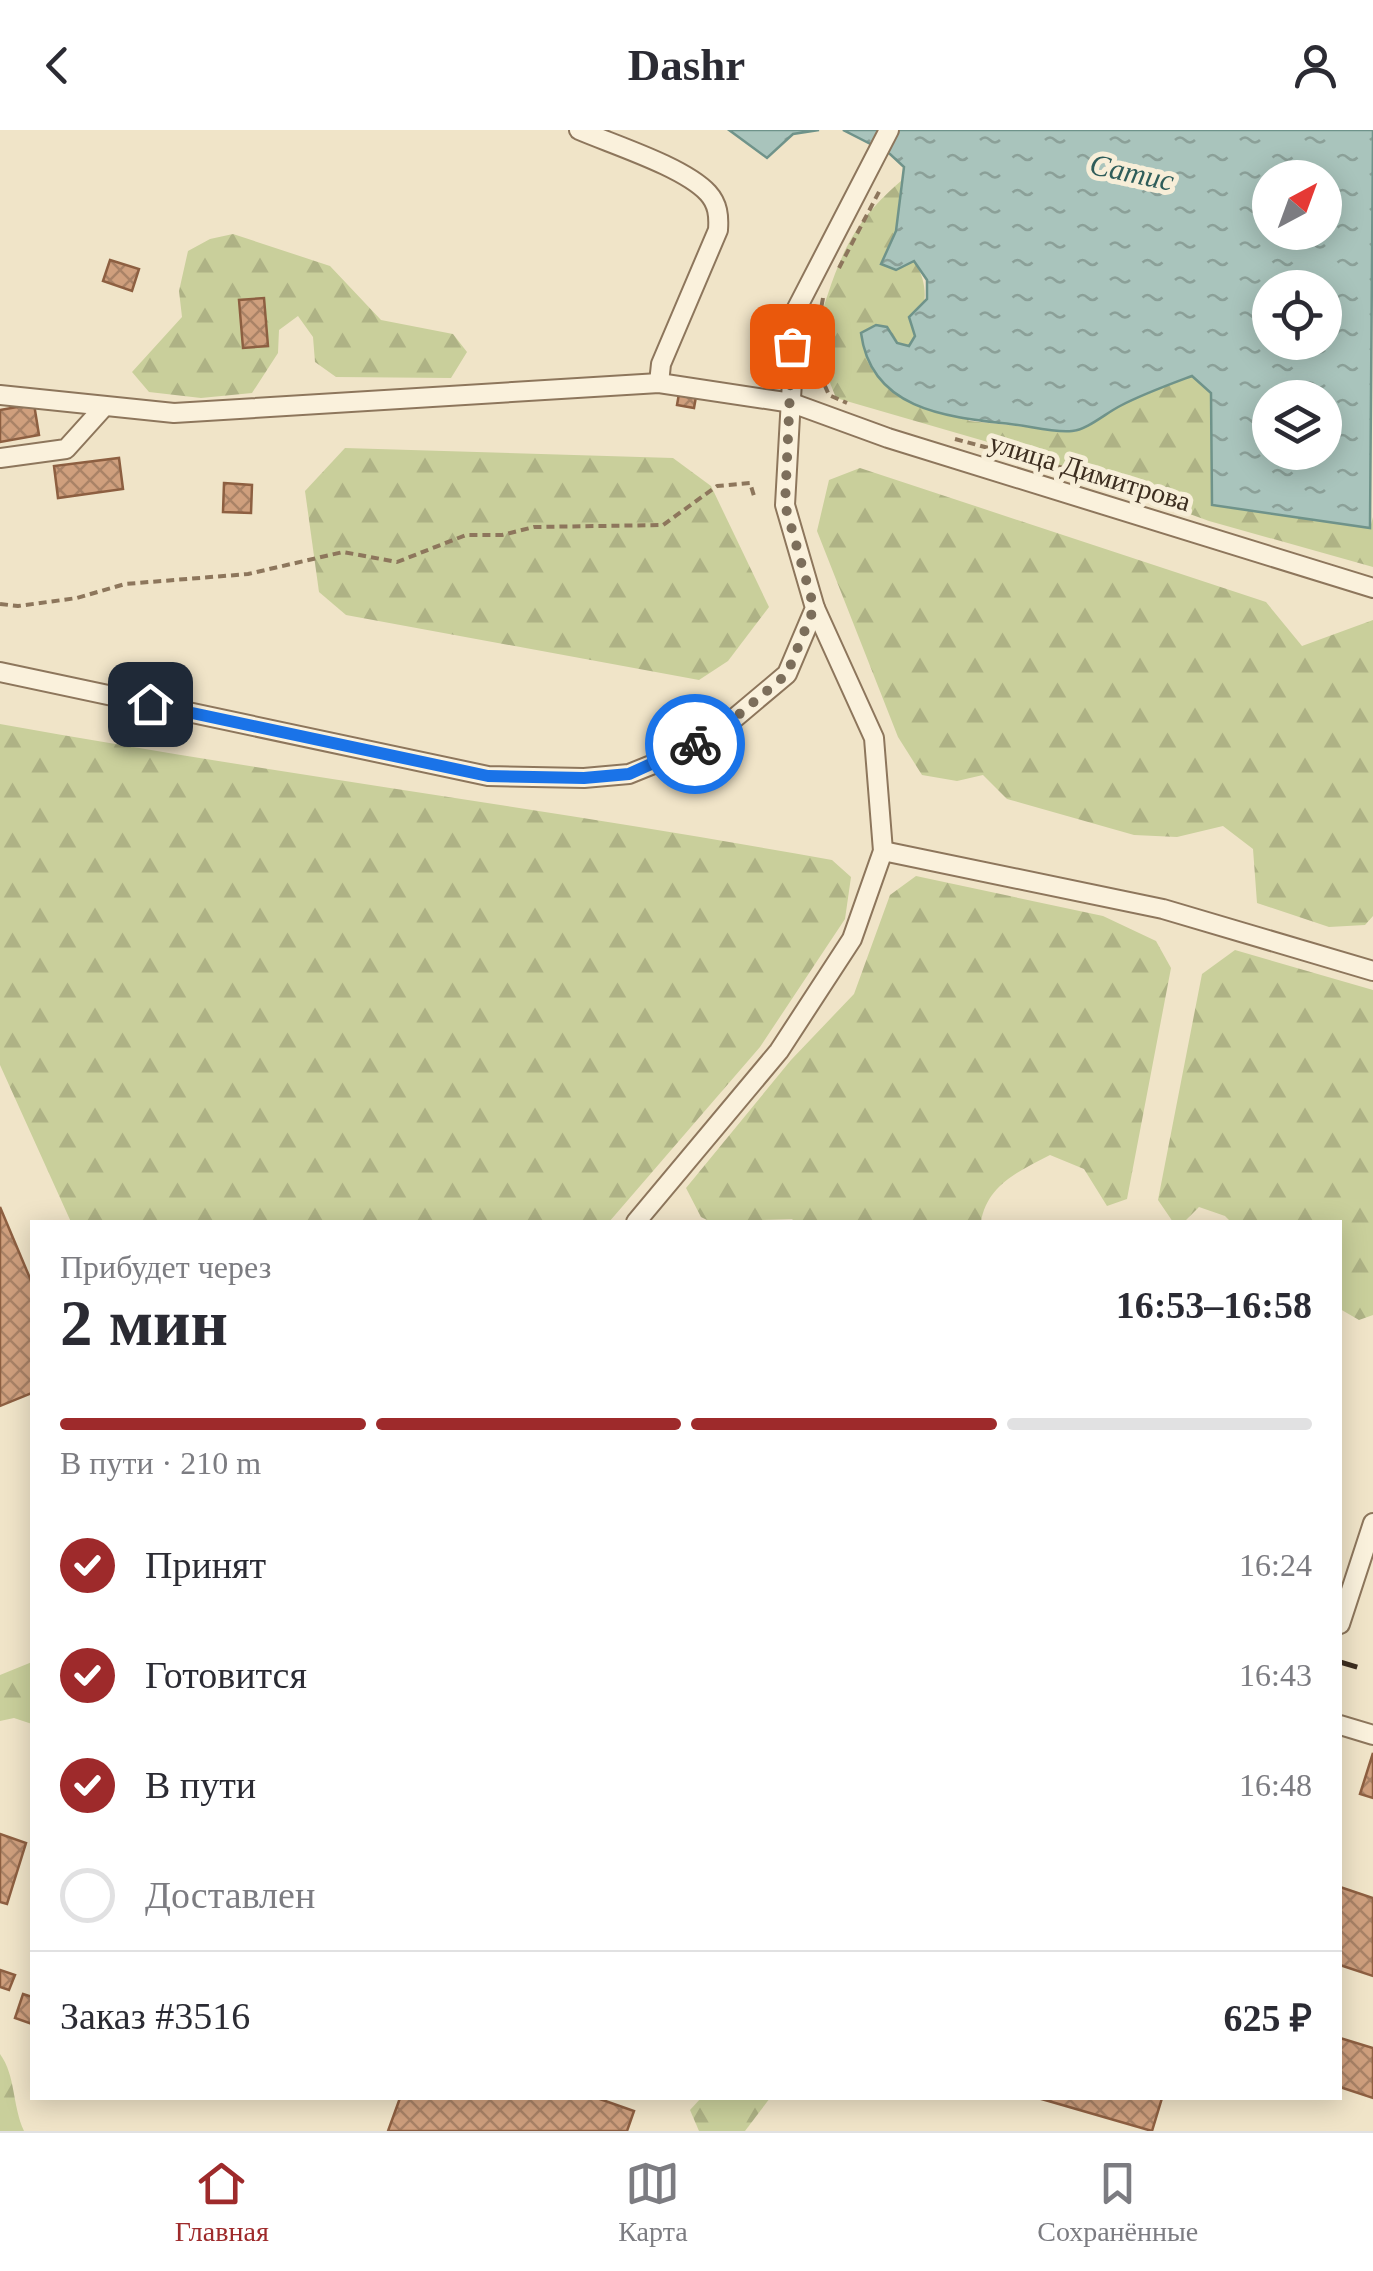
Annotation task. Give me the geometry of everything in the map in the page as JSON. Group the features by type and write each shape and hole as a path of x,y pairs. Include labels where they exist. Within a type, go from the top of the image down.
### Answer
{"street":[{"path":"580,130 694,182 710,195 720,214 718,230 661,364 659,383"},
{"path":"638,1220 779,1051 852,939 883,851 874,738 814,608 785,505 796,310 890,130"},
{"name":"улица Димитрова","path":"0,395 174,413 659,383 792,403 888,438 1373,588"},
{"path":"0,458 66,449 103,408"},
{"path":"0,672 488,776 584,778 629,774 676,755 730,722 787,674 814,608"},
{"path":"883,851 1163,910 1373,971"},
{"path":"1342,1618 1373,1523"},
{"path":"1342,1725 1373,1735"}],"path":[{"path":"832,281 887,174"},
{"path":"823,298 812,357 830,395 858,408"},
{"path":"954,438 1123,484"},
{"path":"0,604 18,606 77,598 124,584 248,574 342,552 397,562 466,535 502,535 534,527 663,524 717,486 734,483 750,483 755,499"}],"green space":[{"path":"901,181 896,231 881,263 914,260 923,282 924,303 909,347 897,343 876,325 969,421 1075,432 1123,404 1192,375 1211,393 1211,452 1370,528 1373,517 1373,567 1209,521 1005,447 836,398 813,340 844,253 866,217"},
{"path":"233,234 330,266 381,320 453,334 467,352 451,378 336,377 315,362 313,337 298,316 279,330 278,353 252,393 201,398 149,392 132,372 182,317 179,291 188,251 210,239"},
{"path":"345,448 673,458 711,486 769,607 728,661 699,680 346,615 319,592 305,491"},
{"path":"860,468 1266,602 1302,646 1373,620 1373,916 1365,925 1329,927 1257,903 1253,849 1223,826 1177,837 1134,835 1007,799 983,775 957,781 922,775 898,737 817,531 829,480"},
{"path":"0,724 832,860 851,877 845,919 760,1047 611,1220 70,1220 0,1065"},
{"path":"916,876 1103,916 1156,941 1171,968 1127,1199 1107,1206 1084,1169 1050,1155 1016,1173 997,1189 981,1220 701,1217 686,1188 791,1060 854,994 890,895"},
{"path":"1235,950 1373,990 1373,1315 1359,1320 1342,1310 1342,1220 1229,1220 1199,1207 1186,1220 1172,1220 1158,1200 1202,974"},
{"path":"30,1663 30,1723 14,1718 0,1721 0,1675"},
{"path":"0,2054 9,2072 24,2131 0,2131"},
{"path":"699,2100 768,2100 745,2131 699,2131 690,2110"}],"water":[{"path":"729,130 819,130 793,134 767,158"},
{"name":"Сатис","path":"843,130 1373,130 1370,528 1212,505 1211,393 1192,376 1072,431 962,418 916,405 896,394 880,379 868,359 861,333 876,325 887,327 897,343 909,346 915,336 909,317 927,299 927,280 914,261 896,270 881,264 896,231 904,167 890,154"}],"building":[{"path":"110,260 139,269 132,291 103,281"},
{"path":"264,298 268,346 243,348 239,300"},
{"path":"680,388 697,391 694,408 677,405"},
{"path":"34,404 39,435 0,442 0,410"},
{"path":"119,458 123,489 58,498 54,466"},
{"path":"224,483 252,485 251,513 223,512"},
{"path":"0,1207 30,1278 30,1394 0,1406"},
{"path":"1373,1753 1373,1798 1360,1794"},
{"path":"0,1834 26,1843 7,1904 0,1902"},
{"path":"1342,1888 1373,1898 1373,1976 1342,1966"},
{"path":"0,1970 15,1975 9,1990 0,1987"},
{"path":"23,1994 30,1996 30,2023 15,2018"},
{"path":"1342,2039 1373,2048 1373,2098 1342,2088"},
{"path":"399,2100 603,2100 634,2111 627,2131 388,2131"},
{"path":"1045,2100 1161,2100 1152,2131"}],"railway":[{"path":"1342,1663 1373,1672"}],"way so far":[{"path":"695,744 730,722 787,674 814,608 785,505 792,346"}],"route":[{"path":"150,704 488,776 584,778 629,774 695,744"}]}
